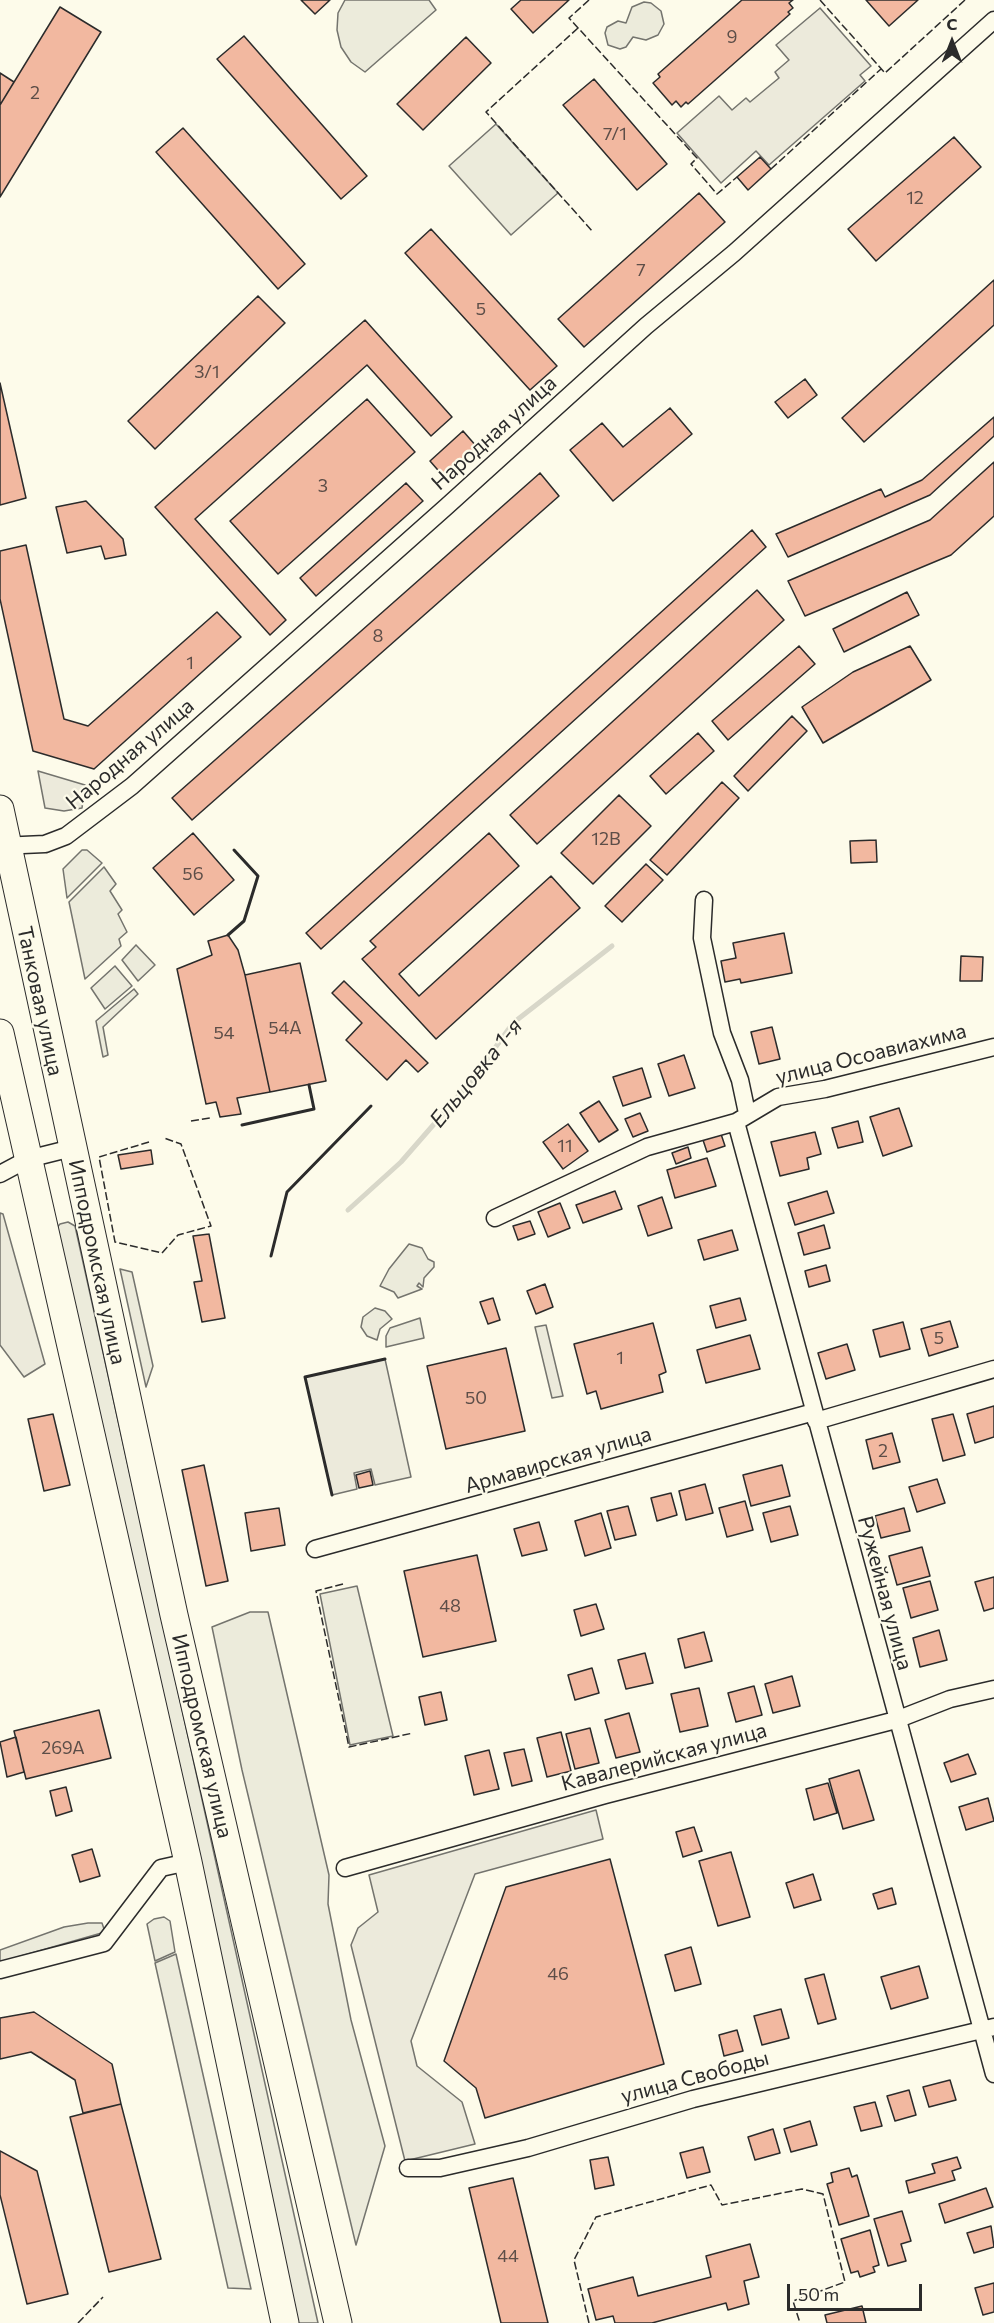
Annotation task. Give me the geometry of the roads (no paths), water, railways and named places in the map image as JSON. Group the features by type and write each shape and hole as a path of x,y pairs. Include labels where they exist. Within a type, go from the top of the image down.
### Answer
{"highway":[{"name":"Танковая улица","path":"0,809 10,896 22,919 72,1148"},
{"path":"0,1033 28,1159"},
{"name":"Ипподромская улица","path":"72,1148 174,1615 338,2323"},
{"name":"Ипподромская улица","path":"28,1159 188,1862 285,2323"},
{"path":"42,1219 53,1207 69,1203 85,1208"}],"street":[{"name":"Народная улица","path":"4,846 45,844 66,836 91,819 994,20"},
{"name":"Ружейная улица","path":"704,900 702,938 722,1033 740,1080 741,1118 815,1417 896,1720 988,2028 994,2074"},
{"name":"улица Осоавиахима","path":"495,1218 646,1147 741,1118 778,1097 825,1089 994,1047"},
{"path":"0,1174 28,1159 72,1148"},
{"name":"Армавирская улица","path":"315,1549 994,1369"},
{"name":"Кавалерийская улица","path":"345,1868 594,1798 896,1720 950,1699 994,1689"},
{"path":"0,1970 104,1943 161,1868 188,1862"},
{"name":"улица Свободы","path":"408,2168 440,2168 528,2148 693,2099 988,2028"}],"waterway":[{"name":"Ельцовка 1-я","path":"348,1210 401,1162 469,1084 513,1023 612,946"}]}
